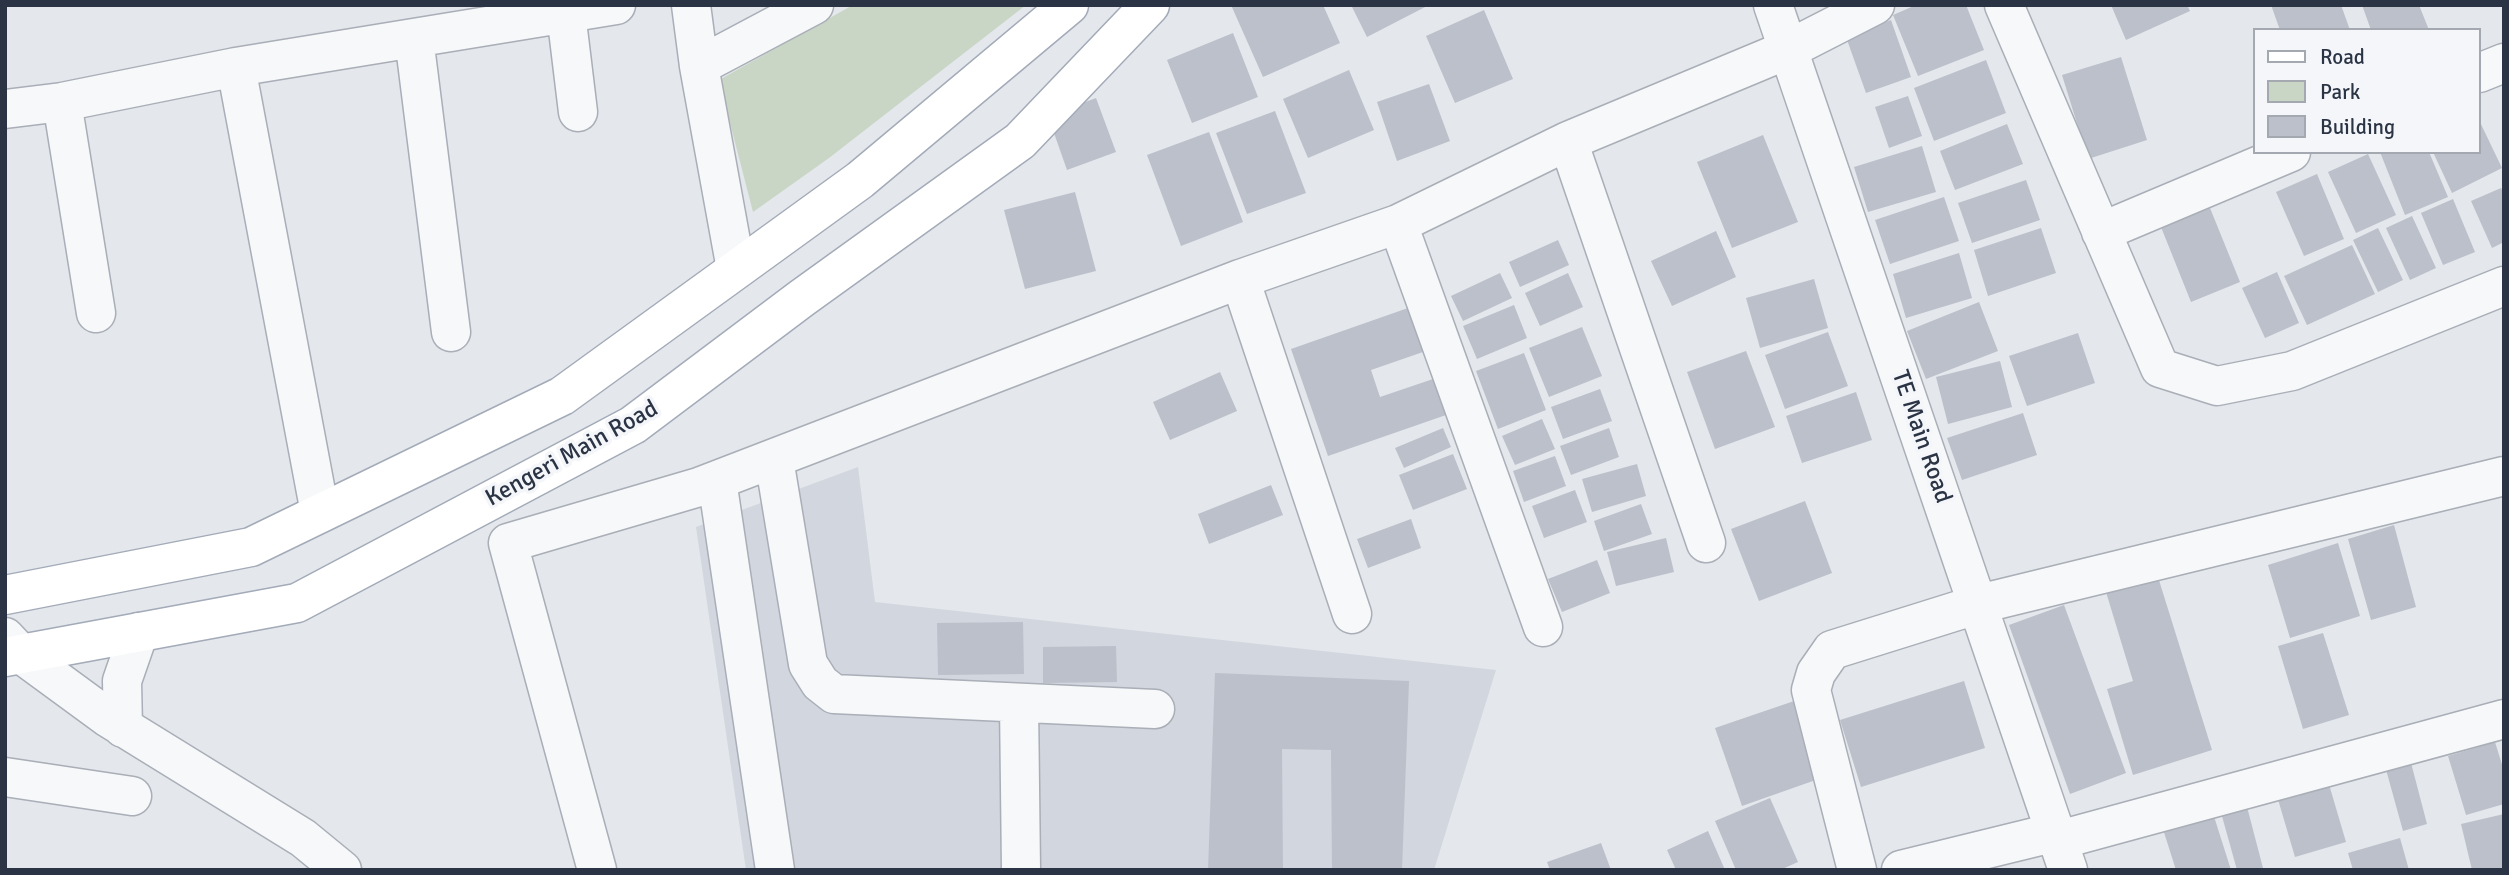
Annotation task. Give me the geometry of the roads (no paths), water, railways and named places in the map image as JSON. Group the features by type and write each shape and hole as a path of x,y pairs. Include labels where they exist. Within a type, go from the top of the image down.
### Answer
{"main road":[{"path":"5,595 251,547 562,396 860,180 1069,5"},
{"name":"Kengeri Main Road","path":"10,649 139,632 297,603 634,425 802,298 1020,141 1150,5"}],"street":[{"path":"5,109 62,102 236,67 414,38 565,9 616,5"},
{"path":"691,5 699,66 737,269"},
{"path":"699,66 814,5"},
{"name":"TE Main Road","path":"1773,5 2061,847"},
{"path":"508,543 717,480 1240,279 1398,224 1568,141 1789,49 1875,5"},
{"path":"2004,5 2160,368 2217,386 2292,371 2504,286"},
{"path":"565,9 578,112"},
{"path":"414,38 451,332"},
{"path":"2481,72 2504,63"},
{"path":"236,67 320,513"},
{"path":"62,102 96,313"},
{"path":"1568,141 1706,543"},
{"path":"2101,232 2286,154"},
{"path":"1398,224 1543,627"},
{"path":"1240,279 1352,614"},
{"path":"774,459 808,664 820,683 834,694 1156,709"},
{"path":"1857,870 1811,690 1816,673 1832,650 1979,604 2504,476"},
{"path":"717,480 775,870"},
{"path":"481,505 508,543 597,870"},
{"path":"123,728 122,681 139,632"},
{"path":"10,649 123,728 303,838 342,870"},
{"path":"1019,703 1021,870"},
{"path":"1901,870 2061,847 2504,719"},
{"path":"5,777 132,796"}]}
